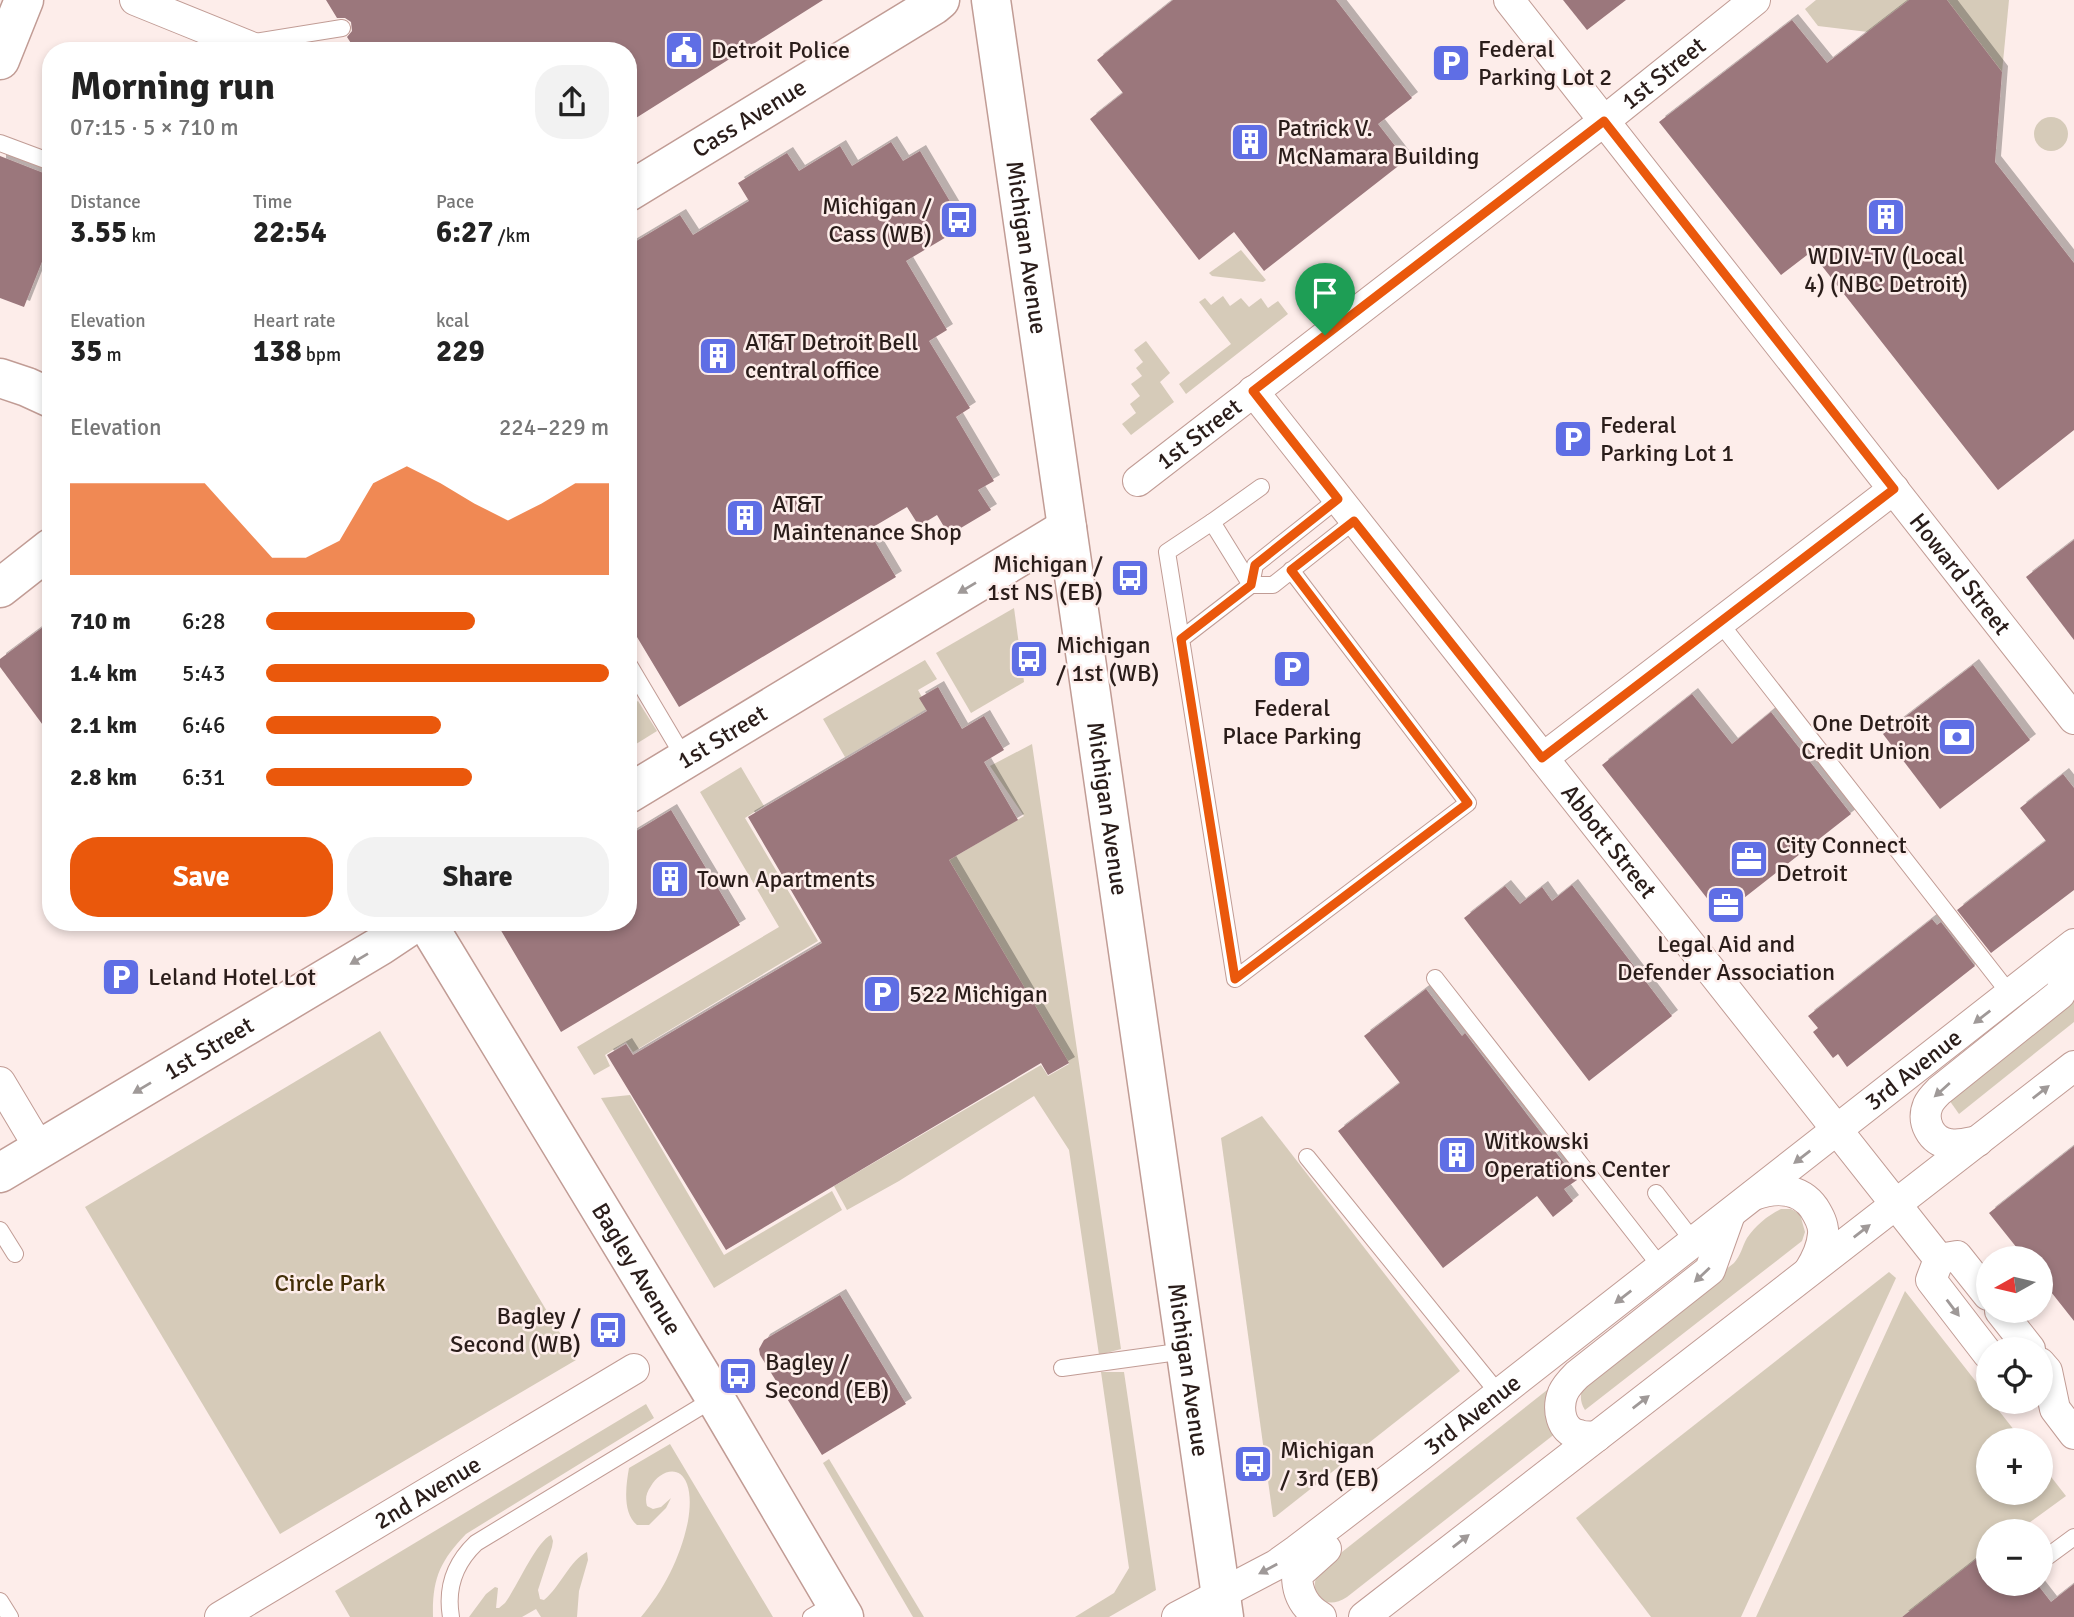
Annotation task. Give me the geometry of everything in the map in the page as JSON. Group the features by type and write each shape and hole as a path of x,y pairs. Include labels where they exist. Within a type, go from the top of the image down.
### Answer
{"main road":[{"path":"0,60 24,0"},
{"name":"Cass Avenue","path":"637,187 940,0"},
{"name":"Michigan Avenue","path":"990,0 1222,1605"},
{"path":"0,378 42,394"},
{"name":"1st Street","path":"637,788 1067,528"},
{"path":"0,588 42,555"},
{"name":"1st Street","path":"0,1173 402,931"},
{"name":"Bagley Avenue","path":"431,931 715,1398 830,1612"}],"street":[{"path":"135,0 240,42"},
{"name":"Howard Street","path":"1509,0 2074,719"},
{"name":"1st Street","path":"1138,481 1604,121 1755,0"},
{"name":"Abbott Street","path":"1253,391 1939,1259"},
{"path":"1542,758 1894,489"},
{"name":"3rd Avenue","path":"1177,1617 1222,1605 1276,1565 1412,1462 2074,944"},
{"name":"3rd Avenue","path":"1978,1141 1961,1145 1938,1140 1929,1132 1925,1119 1928,1103 1939,1091 2060,993 2074,958"},
{"path":"1365,1615 2074,1066"},
{"path":"0,1082 40,1149"},
{"path":"1754,1195 1773,1190 1790,1191 1801,1195 1812,1204 1824,1232 1821,1248 1808,1273"},
{"name":"3rd Avenue","path":"1596,1437 1577,1435 1567,1429 1561,1419 1559,1404 1564,1390 1577,1375 1710,1270 1730,1214"},
{"path":"1976,1280 1957,1256 1939,1259 1931,1280 1976,1338"},
{"path":"2009,1323 2021,1337"},
{"name":"2nd Avenue","path":"220,1617 634,1369"},
{"path":"2053,1412 2074,1434"},
{"name":"3rd Avenue","path":"1321,1617 1306,1605 1297,1586 1297,1575 1317,1556 1412,1483 1412,1462"}],"lane":[{"path":"276,42 342,28"},
{"path":"0,143 42,159"},
{"path":"1261,487 1167,552 1235,979 1468,803 1291,570"},
{"path":"1181,639 1251,585 1273,584 1291,570 1346,510"},
{"path":"1251,585 1255,565 1346,510"},
{"path":"1212,522 1251,585"},
{"path":"1720,623 2010,994"},
{"path":"637,678 685,759"},
{"path":"1435,978 1609,1212 1661,1267"},
{"path":"1307,1157 1499,1394"},
{"path":"1656,1193 1694,1242"},
{"path":"0,1230 15,1254"},
{"path":"1062,1368 1185,1351"},
{"path":"451,1617 449,1600 454,1573 476,1543 715,1398"},
{"path":"2053,1552 2074,1537"},
{"path":"0,1601 10,1617"}],"green space":[{"path":"1816,0 1909,0 1868,32 1818,26 1805,9"},
{"path":"1947,0 2009,0 2002,72"},
{"path":"2051,117 2063,122 2068,134 2063,146 2051,151 2039,146 2034,134 2039,122"},
{"path":"1241,250 1266,280 1263,282 1212,276 1209,273"},
{"path":"1223,296 1230,306 1241,298 1249,307 1261,298 1268,308 1278,301 1288,314 1186,394 1179,384 1231,344 1199,302 1205,298 1211,305"},
{"path":"1146,341 1170,373 1160,382 1174,402 1131,435 1122,424 1136,413 1130,404 1140,396 1131,384 1142,376 1136,368 1143,362 1134,350"},
{"path":"1014,608 1024,682 971,713 936,653"},
{"path":"925,660 937,679 918,690 928,708 845,757 823,719"},
{"path":"637,702 657,731 637,743"},
{"path":"1032,744 1121,1349 1099,1355 1069,1150 1034,1096 899,1181 847,1210 834,1186 1041,1065 1048,1076 1069,1064 949,860 1024,816 990,766"},
{"path":"741,767 764,806 745,818 818,941 633,1052 626,1042 605,1055 610,1066 594,1075 577,1047 779,927 700,792"},
{"path":"2074,996 2074,1022 1959,1114 1947,1097"},
{"name":"Circle Park","path":"380,1031 576,1360 280,1534 85,1207"},
{"path":"630,1095 724,1255 832,1191 842,1210 714,1288 601,1098"},
{"path":"1262,1116 1460,1371 1275,1517 1221,1138"},
{"path":"1781,1209 1791,1209 1800,1214 1805,1232 1802,1241 1585,1410 1581,1400 1582,1390 1594,1373 1734,1263 1754,1229"},
{"path":"1889,1272 1896,1278 1741,1617 1651,1617 1576,1518"},
{"path":"1905,1291 1976,1382 1976,1414 2001,1414 2013,1428 1976,1428 1976,1505 2053,1505 2053,1479 2066,1496 2034,1519 1976,1519 1976,1562 1902,1617 1756,1617"},
{"path":"1101,1372 1124,1372 1156,1590 1109,1617 1075,1617 1114,1593 1129,1568"},
{"path":"1561,1379 1556,1433 1347,1597 1330,1603 1318,1597 1315,1583 1323,1567"},
{"path":"646,1404 654,1418 466,1534 439,1571 434,1592 433,1617 350,1617 335,1591"},
{"path":"670,1444 773,1617 641,1617 664,1584 676,1560 688,1521 690,1497 687,1484 679,1473 664,1474 649,1489 646,1501 647,1506 653,1509 661,1507 671,1498 666,1508 649,1525 637,1525 627,1506 629,1468"},
{"path":"829,1459 924,1617 913,1617 823,1463"},
{"path":"551,1535 552,1547 538,1590 540,1599 544,1600 550,1595 575,1561 587,1552 588,1560 579,1591 577,1617 541,1617 536,1609 522,1617 469,1617 486,1594 495,1587 498,1588 496,1608 505,1603 539,1546"}],"building":[{"path":"326,0 823,0 637,117 637,42 350,42 347,37 352,31 351,22 345,18 337,18"},
{"name":"Patrick V. McNamara Building","path":"1173,0 1336,0 1412,98 1378,124 1406,160 1264,271 1234,232 1199,260 1090,119 1123,93 1097,60"},
{"path":"1563,0 1626,0 1587,30"},
{"name":"WDIV-TV (Local 4) (NBC Detroit)","path":"1909,0 1947,0 2002,72 1995,162 2074,263 2074,430 1998,490 1811,252 1781,275 1659,122 1792,20 1827,63"},
{"path":"891,142 903,161 920,151 958,215 941,225 948,236 906,261 947,330 929,341 970,408 956,417 994,481 978,490 991,510 949,535 937,515 919,526 907,507 868,530 896,577 679,707 637,637 637,241 680,215 693,235 749,201 738,183 787,153 799,171 840,146 852,166"},
{"path":"0,156 42,172 42,262 24,307 0,298"},
{"path":"2074,540 2074,640 2026,577"},
{"path":"42,628 42,724 0,667 0,659"},
{"name":"One Detroit Credit Union","path":"1973,665 2030,740 1940,809 1883,734"},
{"name":"522 Michigan","path":"938,687 962,729 984,716 1004,750 984,762 1018,820 949,860 1069,1063 1048,1075 1041,1063 726,1250 607,1055 626,1044 633,1055 822,943 748,817 927,711 919,698"},
{"path":"1692,694 1732,744 1771,712 1851,814 1721,916 1602,765"},
{"path":"2063,774 2074,788 2074,890 1991,953 1957,910 2046,841 2020,808"},
{"name":"Town Apartments","path":"671,810 740,925 561,1032 501,931 637,931 637,831"},
{"path":"1572,885 1672,1016 1589,1081 1464,918 1505,886 1520,904 1542,887 1552,901"},
{"path":"1932,919 1937,925 1941,922 1975,966 1847,1067 1838,1054 1833,1058 1813,1032 1818,1028 1808,1016"},
{"name":"Witkowski Operations Center","path":"1426,989 1462,1036 1465,1033 1577,1180 1564,1189 1573,1201 1553,1217 1537,1196 1443,1268 1338,1131 1400,1083 1364,1036"},
{"path":"2074,1146 2074,1321 2053,1294 2053,1246 2015,1246 1989,1213"},
{"path":"840,1295 906,1404 822,1455 760,1355 759,1349 764,1340"},
{"path":"1976,1559 1976,1596 2046,1596 2051,1602 2074,1584 2074,1617 1902,1617"}],"place":[{"name":"Detroit Police","path":"684,50"},
{"name":"Federal Parking Lot 2","path":"1451,63"},
{"name":"Patrick V. McNamara Building","path":"1250,142"},
{"name":"WDIV-TV (Local 4) (NBC Detroit)","path":"1886,217"},
{"name":"Michigan / Cass (WB)","path":"959,220"},
{"name":"AT&T Detroit Bell central office","path":"718,356"},
{"name":"Federal Parking Lot 1","path":"1573,439"},
{"name":"AT&T Maintenance Shop","path":"745,518"},
{"name":"Michigan / 1st NS (EB)","path":"1130,578"},
{"name":"Michigan / 1st (WB)","path":"1029,659"},
{"name":"Federal Place Parking","path":"1292,669"},
{"name":"One Detroit Credit Union","path":"1957,737"},
{"name":"City Connect Detroit","path":"1749,859"},
{"name":"Town Apartments","path":"670,879"},
{"name":"Legal Aid and Defender Association","path":"1726,905"},
{"name":"Leland Hotel Lot","path":"121,977"},
{"name":"522 Michigan","path":"882,994"},
{"name":"Witkowski Operations Center","path":"1457,1155"},
{"name":"Bagley / Second (WB)","path":"608,1330"},
{"name":"Bagley / Second (EB)","path":"738,1376"},
{"name":"Michigan / 3rd (EB)","path":"1253,1464"}],"route":[{"path":"1604,121 1894,489 1542,758 1354,521 1291,570 1468,803 1235,979 1181,639 1251,585 1255,565 1338,499 1253,391 1325,335 1604,121"}]}
